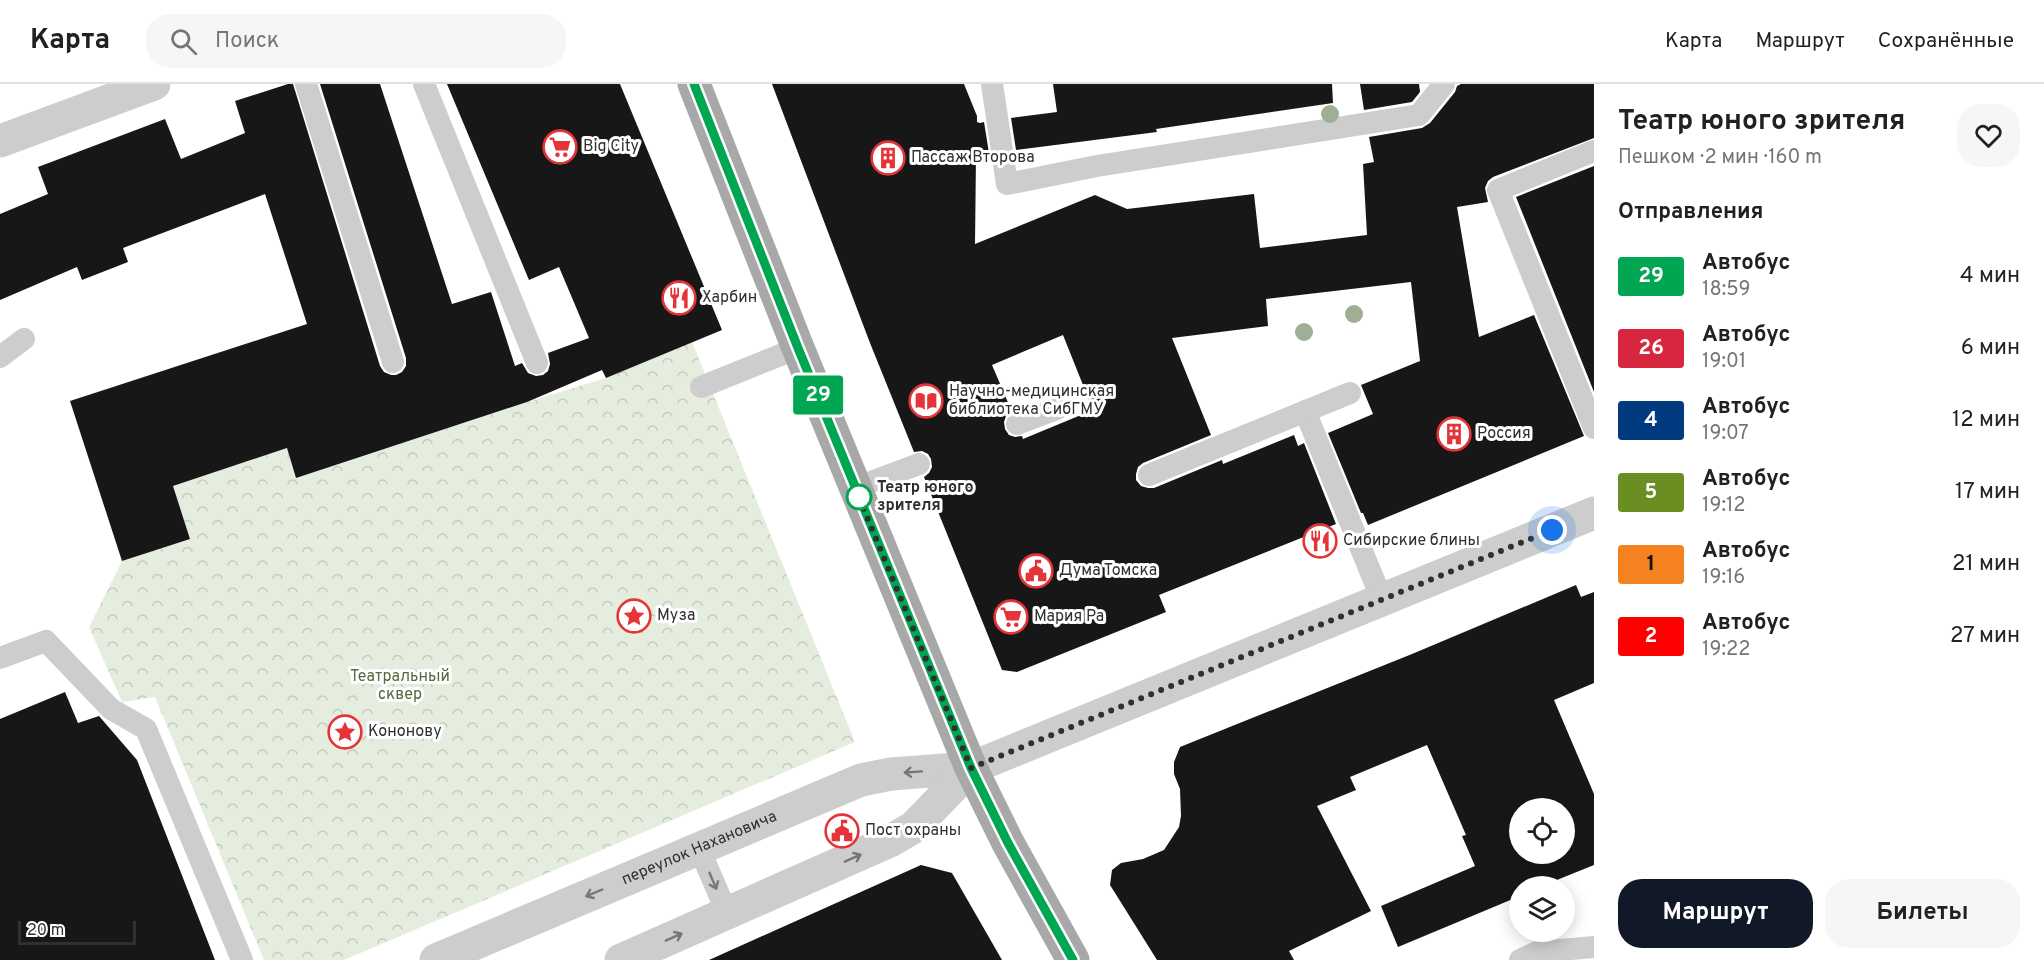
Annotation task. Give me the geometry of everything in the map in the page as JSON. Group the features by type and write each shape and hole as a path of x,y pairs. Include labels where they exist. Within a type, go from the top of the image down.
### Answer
{"main road":[{"path":"694,84 798,348 971,768 1008,843 1073,960"}],"street":[{"path":"0,141 154,84"},
{"name":"переулок Нахановича","path":"438,960 861,780 891,774 971,768 1594,513"},
{"name":"переулок Нахановича","path":"621,960 890,841 914,827 971,768"}],"lane":[{"path":"306,84 393,362"},
{"path":"424,84 537,363"},
{"path":"992,84 1007,184 1097,166 1419,115 1444,84"},
{"path":"1594,152 1498,190 1594,428"},
{"path":"0,357 24,339"},
{"path":"701,387 798,348"},
{"path":"1149,475 1350,393"},
{"path":"1017,424 1057,409"},
{"path":"1305,411 1382,600"},
{"path":"855,488 919,464"},
{"path":"0,658 46,641 111,709 146,729 242,960"},
{"path":"699,848 727,914"},
{"path":"1520,960 1537,952 1594,947"}],"green space":[{"name":"Театральный сквер","path":"692,342 855,742 344,960 264,960 155,697 122,702 89,627 122,561 190,539 173,486 287,448 296,477 606,378"}],"building":[{"path":"293,84 380,366 384,372 396,375 402,372 406,366 406,358 320,84 380,84 452,304 491,292 515,366 522,363 528,373 536,376 548,371 550,364 548,353 589,338 559,267 529,280 447,84 620,84 722,330 606,378 602,370 527,402 296,478 287,448 173,486 190,539 122,561 70,401 307,324 265,194 123,248 128,262 82,280 77,267 0,300 0,214 48,194 38,167 165,119 181,159 245,133 235,101"},
{"path":"772,84 964,84 977,116 977,122 984,122 989,153 976,155 975,244 1095,195 1127,209 1254,194 1260,248 1367,235 1363,164 1374,162 1369,137 1422,128 1430,123 1455,92 1457,86 1461,84 1594,84 1594,138 1493,177 1485,188 1488,202 1457,207 1479,337 1534,315 1584,436 1368,525 1328,433 1373,414 1361,385 1420,361 1411,282 1266,299 1268,326 1172,338 1211,435 1143,463 1138,467 1136,474 1136,480 1141,486 1154,488 1222,460 1223,464 1294,435 1298,446 1304,443 1336,524 1159,595 1166,612 1017,672 1002,670 924,477 932,467 931,459 922,451 914,452 870,343","holes":["1063,335 1093,410 1023,439 1022,436 1009,435 1004,422 1006,416 1012,412 992,365"]},
{"path":"1053,84 1332,84 1333,103 1156,129 1157,132 1016,150 1011,118 1057,112"},
{"path":"1360,84 1419,84 1420,92 1412,102 1364,110"},
{"path":"1594,166 1594,392 1516,197"},
{"path":"1576,585 1581,597 1594,592 1594,683 1554,700 1594,794 1594,865 1567,876 1509,876 1509,901 1398,947 1381,906 1475,866 1462,836 1466,835 1427,745 1350,777 1356,790 1317,806 1371,911 1289,951 1294,960 1157,960 1110,885 1112,870 1121,863 1143,859 1164,850 1179,827 1180,789 1174,774 1174,762 1180,747"},
{"path":"65,692 78,723 99,716 137,760 215,960 0,960 0,719"},
{"path":"921,865 952,873 1002,960 709,960"}],"bus line":[{"name":"29","path":"694,84 798,348 971,768 1008,843 1073,960"}],"place":[{"name":"Big City","path":"560,147"},
{"name":"Пассаж Второва","path":"888,158"},
{"name":"Харбин","path":"679,298"},
{"name":"Научно-медицинская библиотека СибГМУ","path":"926,401"},
{"name":"Россия","path":"1454,434"},
{"name":"Театр юного зрителя","path":"859,497"},
{"name":"Сибирские блины","path":"1320,541"},
{"name":"Дума Томска","path":"1036,571"},
{"name":"Муза","path":"634,616"},
{"name":"Мария Ра","path":"1011,617"},
{"name":"Кононову","path":"345,732"},
{"name":"Пост охраны","path":"842,831"}],"route":[{"path":"859,497 855,488 971,768 1552,530"}]}
